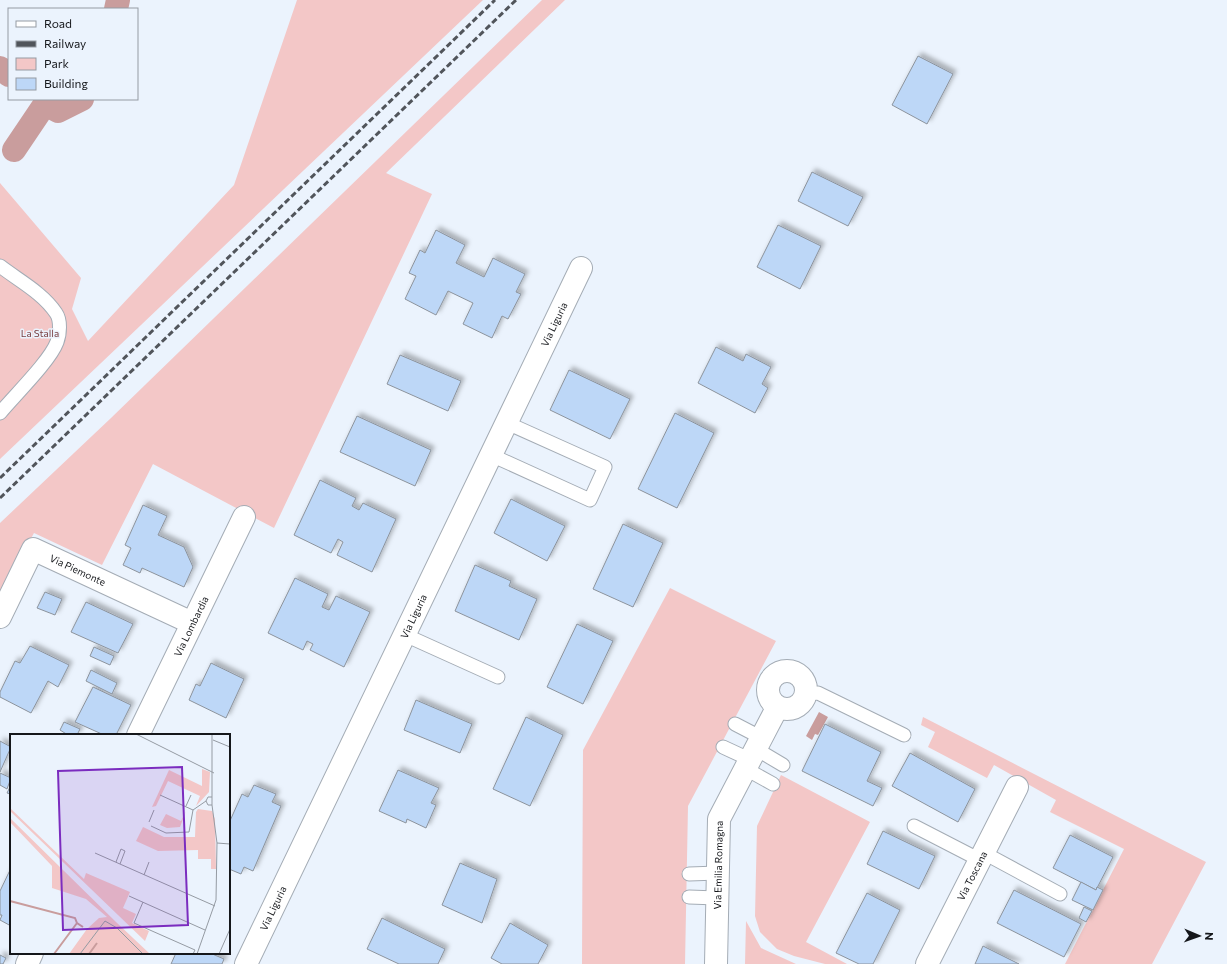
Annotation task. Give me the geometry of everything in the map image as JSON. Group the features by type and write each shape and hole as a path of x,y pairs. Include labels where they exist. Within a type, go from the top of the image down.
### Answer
{"street":[{"name":"Via Liguria","path":"246,964 581,268"},
{"name":"Via Lombardia","path":"138,734 244,517"},
{"name":"Via Piemonte","path":"0,617 33,549 192,623"},
{"path":"789,671 801,677 806,688 806,694 800,705 794,709 783,710 777,708 769,699 767,693 769,682 777,673 789,671"},
{"name":"Via Emilia Romagna","path":"716,964 719,819 777,708"},
{"name":"Via Toscana","path":"927,964 1018,787"},
{"path":"27,964 32,954"}],"lane":[{"path":"0,266 48,302 58,314 60,325 58,342 48,357 0,413"},
{"path":"491,455 590,500 605,466 507,422"},
{"path":"405,635 498,677"},
{"path":"806,694 818,693 904,735"},
{"path":"735,724 773,784"},
{"path":"723,747 754,754 782,765"},
{"path":"914,826 1060,894"},
{"path":"690,874 718,874"},
{"path":"689,897 717,898"}],"green space":[{"name":"La Stalla","path":"297,0 483,0 0,459 0,183 81,278 72,309 88,341 234,185"},
{"path":"542,0 565,0 386,173 432,194 274,528 153,464 102,565 34,533 0,595 0,523 111,418"},
{"path":"670,588 776,641 688,806 685,964 582,964 583,750"},
{"path":"923,717 1206,862 1152,964 1065,964 1124,849 1050,812 1056,800 994,765 987,778 928,747 935,732 921,725"},
{"path":"781,775 870,822 806,942 847,964 825,964 794,956 777,949 760,932 755,916 757,826"},
{"path":"746,921 761,948 796,964 745,964"}],"shaded area":[{"path":"819,712 828,717 818,735 815,734 812,740 806,736"}],"building":[{"path":"918,56 953,74 927,124 892,105"},
{"path":"812,172 863,197 848,226 798,201"},
{"path":"778,225 821,246 800,289 757,267"},
{"path":"436,230 465,245 456,263 484,277 493,258 525,274 516,292 521,294 508,319 502,316 492,338 463,324 473,303 448,291 436,315 405,299 416,276 409,273 420,250 425,253"},
{"path":"716,347 743,361 746,354 771,367 762,384 768,388 755,413 698,383"},
{"path":"400,355 461,381 448,411 387,384"},
{"path":"569,370 630,399 610,439 550,410"},
{"path":"675,413 714,433 677,508 638,489"},
{"path":"357,416 431,450 415,486 340,452"},
{"path":"320,480 356,498 352,506 359,510 363,503 396,519 372,572 337,555 343,542 338,539 331,553 294,535"},
{"path":"511,499 565,526 547,561 494,533"},
{"path":"143,505 167,516 158,535 184,547 193,567 184,587 142,568 140,573 123,565 131,548 125,545"},
{"path":"623,524 663,543 633,607 593,589"},
{"path":"475,565 511,581 509,586 537,599 519,640 455,611"},
{"path":"295,578 328,594 322,607 329,610 336,596 370,612 344,667 310,650 313,644 307,641 303,650 268,633"},
{"path":"45,592 62,599 55,615 37,608"},
{"path":"86,602 133,624 118,653 71,632"},
{"path":"577,624 613,641 583,704 547,687"},
{"path":"30,646 69,665 58,687 48,681 31,713 0,697 0,692 15,661 20,663"},
{"path":"94,647 114,656 110,665 90,656"},
{"path":"211,663 244,679 226,718 189,700 196,684 200,686"},
{"path":"91,670 117,683 112,694 86,681"},
{"path":"93,687 131,705 116,734 102,734 75,722"},
{"path":"416,700 472,724 460,753 404,730"},
{"path":"526,717 563,735 530,806 493,789"},
{"path":"64,722 80,729 78,734 66,734 60,730"},
{"path":"825,724 881,752 867,781 882,788 873,806 802,771"},
{"path":"0,741 10,746 10,749 0,772"},
{"path":"910,753 975,789 958,822 892,786"},
{"path":"398,770 439,788 431,803 436,805 426,828 407,819 406,823 379,811"},
{"path":"0,773 10,778 7,789 0,785"},
{"path":"254,785 276,794 272,802 281,806 253,871 244,867 241,874 230,869 230,821 242,794 248,797"},
{"path":"10,787 10,794 7,793"},
{"path":"883,831 935,856 919,889 867,864"},
{"path":"1070,835 1113,857 1096,890 1053,868"},
{"path":"460,863 497,879 482,923 442,905"},
{"path":"10,870 10,925 0,920 2,915 0,915 0,891"},
{"path":"1081,882 1096,890 1097,887 1103,890 1093,910 1072,900"},
{"path":"1014,890 1081,924 1064,957 997,923"},
{"path":"867,893 900,910 873,964 859,964 836,953"},
{"path":"1084,907 1092,911 1086,922 1079,918"},
{"path":"382,918 445,949 438,964 399,964 367,949"},
{"path":"510,923 548,945 538,964 502,964 491,958"},
{"path":"983,946 1019,964 975,964"},
{"path":"176,954 212,954 224,959 222,964 171,964"},
{"path":"0,955 6,958 3,964 0,964"}],"waterway":[{"path":"116,8 118,0"},
{"path":"0,68 8,74"},
{"path":"14,150 45,104 58,111 80,100"}],"railway":[{"path":"0,478 495,0"},
{"path":"0,498 516,0"}]}
